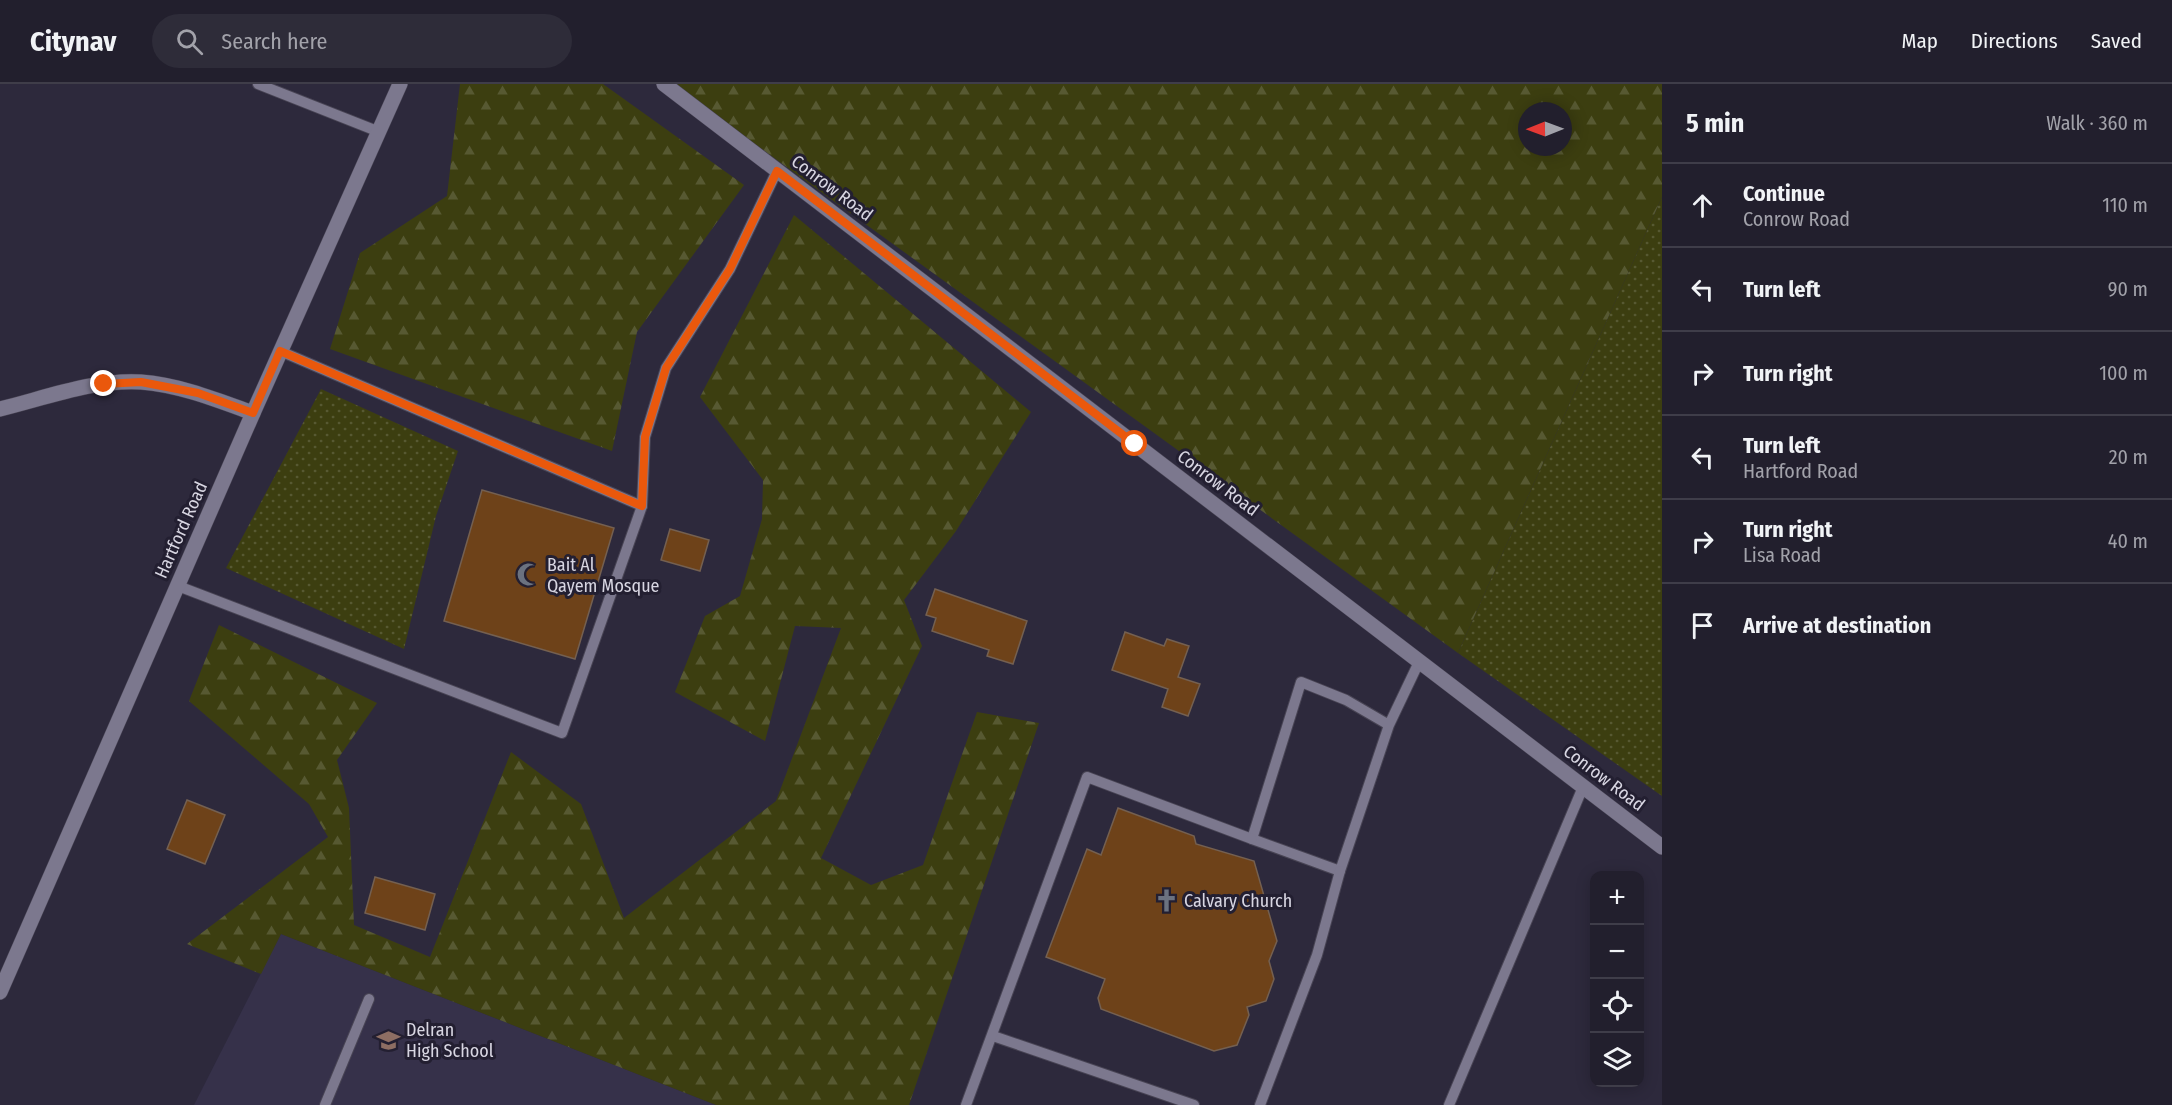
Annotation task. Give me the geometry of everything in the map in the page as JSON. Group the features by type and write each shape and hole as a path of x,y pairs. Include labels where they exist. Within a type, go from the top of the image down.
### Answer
{"street":[{"name":"Hartford Road","path":"0,993 280,351 400,84"},
{"name":"Conrow Road","path":"664,84 1662,847"},
{"path":"0,409 104,384 141,382 198,393 253,413"}],"lane":[{"path":"258,84 377,132"},
{"path":"178,585 562,733 642,506 645,437 666,368 730,269 777,171"},
{"path":"280,351 642,506"},
{"path":"1260,1105 1317,955 1340,871 1389,725 1419,662"},
{"path":"1252,839 1301,682 1346,700 1389,725"},
{"path":"966,1105 1087,777 1340,871"},
{"path":"1449,1105 1583,787"},
{"path":"325,1105 369,999"},
{"path":"993,1036 1194,1105"}],"shaded area":[{"name":"Delran High School","path":"281,934 716,1105 194,1105"}],"green space":[{"path":"460,84 603,84 744,185 637,332 612,451 330,349 360,253 447,196"},
{"path":"672,84 1662,84 1662,197 1458,653"},
{"path":"1662,197 1662,796 1458,653"},
{"path":"794,215 1031,412 956,531 904,600 922,646 821,858 871,885 923,865 977,712 1039,723 909,1105 716,1105 281,934 261,974 187,944 328,837 309,804 189,701 219,625 377,703 337,760 349,808 354,925 430,957 511,752 581,804 624,918 776,801 841,628 795,626 765,741 675,692 705,616 740,596 762,519 763,480 700,397"},
{"path":"321,389 458,451 436,516 404,649 226,568"}],"building":[{"name":"Bait Al Qayem Mosque","path":"482,490 614,528 575,659 444,621"},
{"path":"670,529 709,540 700,571 661,560"},
{"path":"935,589 1027,621 1013,664 987,656 989,650 932,631 936,618 926,615"},
{"path":"1125,632 1164,646 1167,639 1189,646 1178,677 1200,684 1188,716 1162,707 1168,689 1112,670"},
{"path":"187,800 225,815 205,864 167,849"},
{"name":"Calvary Church","path":"1118,808 1194,836 1196,844 1254,861 1277,941 1269,961 1274,979 1266,1001 1247,1007 1249,1015 1237,1045 1214,1051 1101,1009 1098,998 1105,979 1046,957 1087,849 1101,855"},
{"path":"375,877 435,894 425,930 365,913"}],"place":[{"name":"Bait Al Qayem Mosque","path":"529,575"},
{"name":"Calvary Church","path":"1166,901"},
{"name":"Delran High School","path":"388,1040"}],"route":[{"path":"104,384 141,382 198,393 253,413 280,351 642,506 645,437 666,368 730,269 777,171 1135,444"}]}
